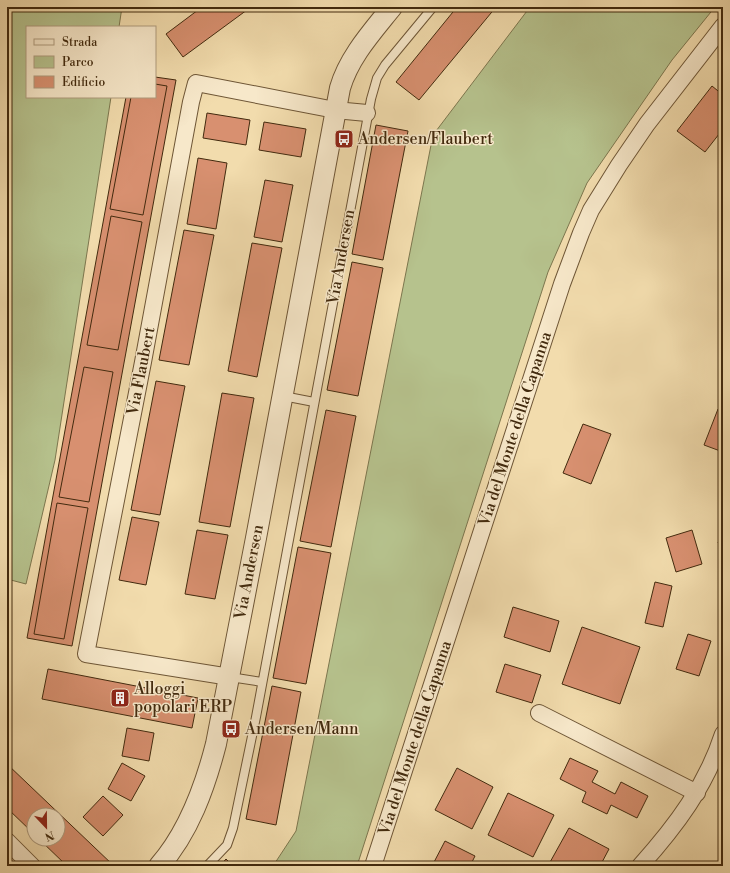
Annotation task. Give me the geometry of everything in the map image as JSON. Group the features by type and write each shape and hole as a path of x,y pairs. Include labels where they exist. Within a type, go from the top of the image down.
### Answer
{"street":[{"name":"Via Andersen","path":"159,866 182,833 201,793 216,744 230,677 341,83 349,65 368,36 392,7"},
{"name":"Via del Monte della Capanna","path":"373,866 562,284 581,232 591,210 643,129 723,26"},
{"name":"Via Flaubert","path":"230,677 86,654 143,362 191,102 196,83 335,110"},
{"path":"335,110 367,113"},
{"path":"539,713 697,792"},
{"path":"640,866 675,825 697,792 712,762 723,734"},
{"path":"7,841 32,866"}],"lane":[{"name":"Via Andersen","path":"207,866 227,845 232,834 365,132 367,113 374,87 381,72 433,7"},
{"path":"282,396 314,402"},
{"path":"230,677 262,682"}],"green space":[{"path":"7,7 122,7 119,26 26,26 26,98 111,98 55,460 26,584 7,579"},
{"path":"530,7 715,7 672,60 587,183 548,272 357,866 273,866 296,831 433,135"}],"building":[{"path":"202,7 251,7 183,57 166,34"},
{"path":"457,7 496,7 419,100 396,82"},
{"path":"156,77 176,80 72,646 27,638 126,98 156,98"},
{"path":"156,84 167,86 143,215 110,209 131,98 156,98"},
{"path":"712,86 723,95 723,129 705,152 677,131"},
{"path":"207,113 250,120 246,145 203,138"},
{"path":"264,122 306,129 301,157 259,150"},
{"path":"376,125 408,131 383,260 352,254"},
{"path":"198,158 227,163 216,229 187,224"},
{"path":"265,180 293,185 282,242 254,237"},
{"path":"111,216 142,222 118,350 87,345"},
{"path":"184,230 214,235 189,365 159,360"},
{"path":"252,243 282,248 257,377 228,371"},
{"path":"352,262 383,268 358,396 327,390"},
{"path":"84,367 113,372 89,502 59,497"},
{"path":"156,381 185,386 160,515 131,510"},
{"path":"222,393 254,398 230,527 199,522"},
{"path":"718,409 723,411 723,452 704,445"},
{"path":"326,410 356,416 331,547 300,541"},
{"path":"583,424 611,434 591,484 563,473"},
{"path":"57,503 88,508 64,639 34,634"},
{"path":"132,517 159,522 146,585 119,580"},
{"path":"723,529 723,545 718,543"},
{"path":"197,530 228,535 215,599 185,594"},
{"path":"692,530 702,564 676,572 666,538"},
{"name":"Alloggi popolari ERP","path":"298,547 331,553 306,684 273,678"},
{"path":"655,582 672,586 663,627 645,623"},
{"path":"513,607 559,621 550,652 504,637"},
{"path":"582,627 640,647 620,704 562,684"},
{"path":"688,634 711,641 699,676 676,669"},
{"path":"505,664 541,675 532,703 496,692"},
{"name":"Alloggi popolari ERP","path":"48,669 198,698 192,728 42,699"},
{"name":"Alloggi popolari ERP","path":"272,686 301,692 276,825 246,819"},
{"path":"127,728 154,733 149,761 122,756"},
{"path":"570,758 598,771 592,782 615,794 621,782 648,796 637,818 611,805 607,814 582,802 586,792 560,779"},
{"path":"122,763 145,776 131,801 108,789"},
{"path":"7,764 52,807 26,807 26,826 7,808"},
{"path":"457,768 493,787 472,829 435,810"},
{"path":"508,793 554,815 533,857 488,835"},
{"path":"103,796 123,815 103,836 83,817"},
{"path":"66,820 114,866 67,866 47,847 66,847"},
{"path":"569,828 609,849 600,866 552,866 549,864"},
{"path":"445,841 475,856 470,866 432,866"},
{"path":"226,859 233,866 220,866"}],"place":[{"name":"Andersen/Flaubert","path":"344,139"},
{"name":"Alloggi popolari ERP","path":"120,698"},
{"name":"Andersen/Mann","path":"231,729"}]}
